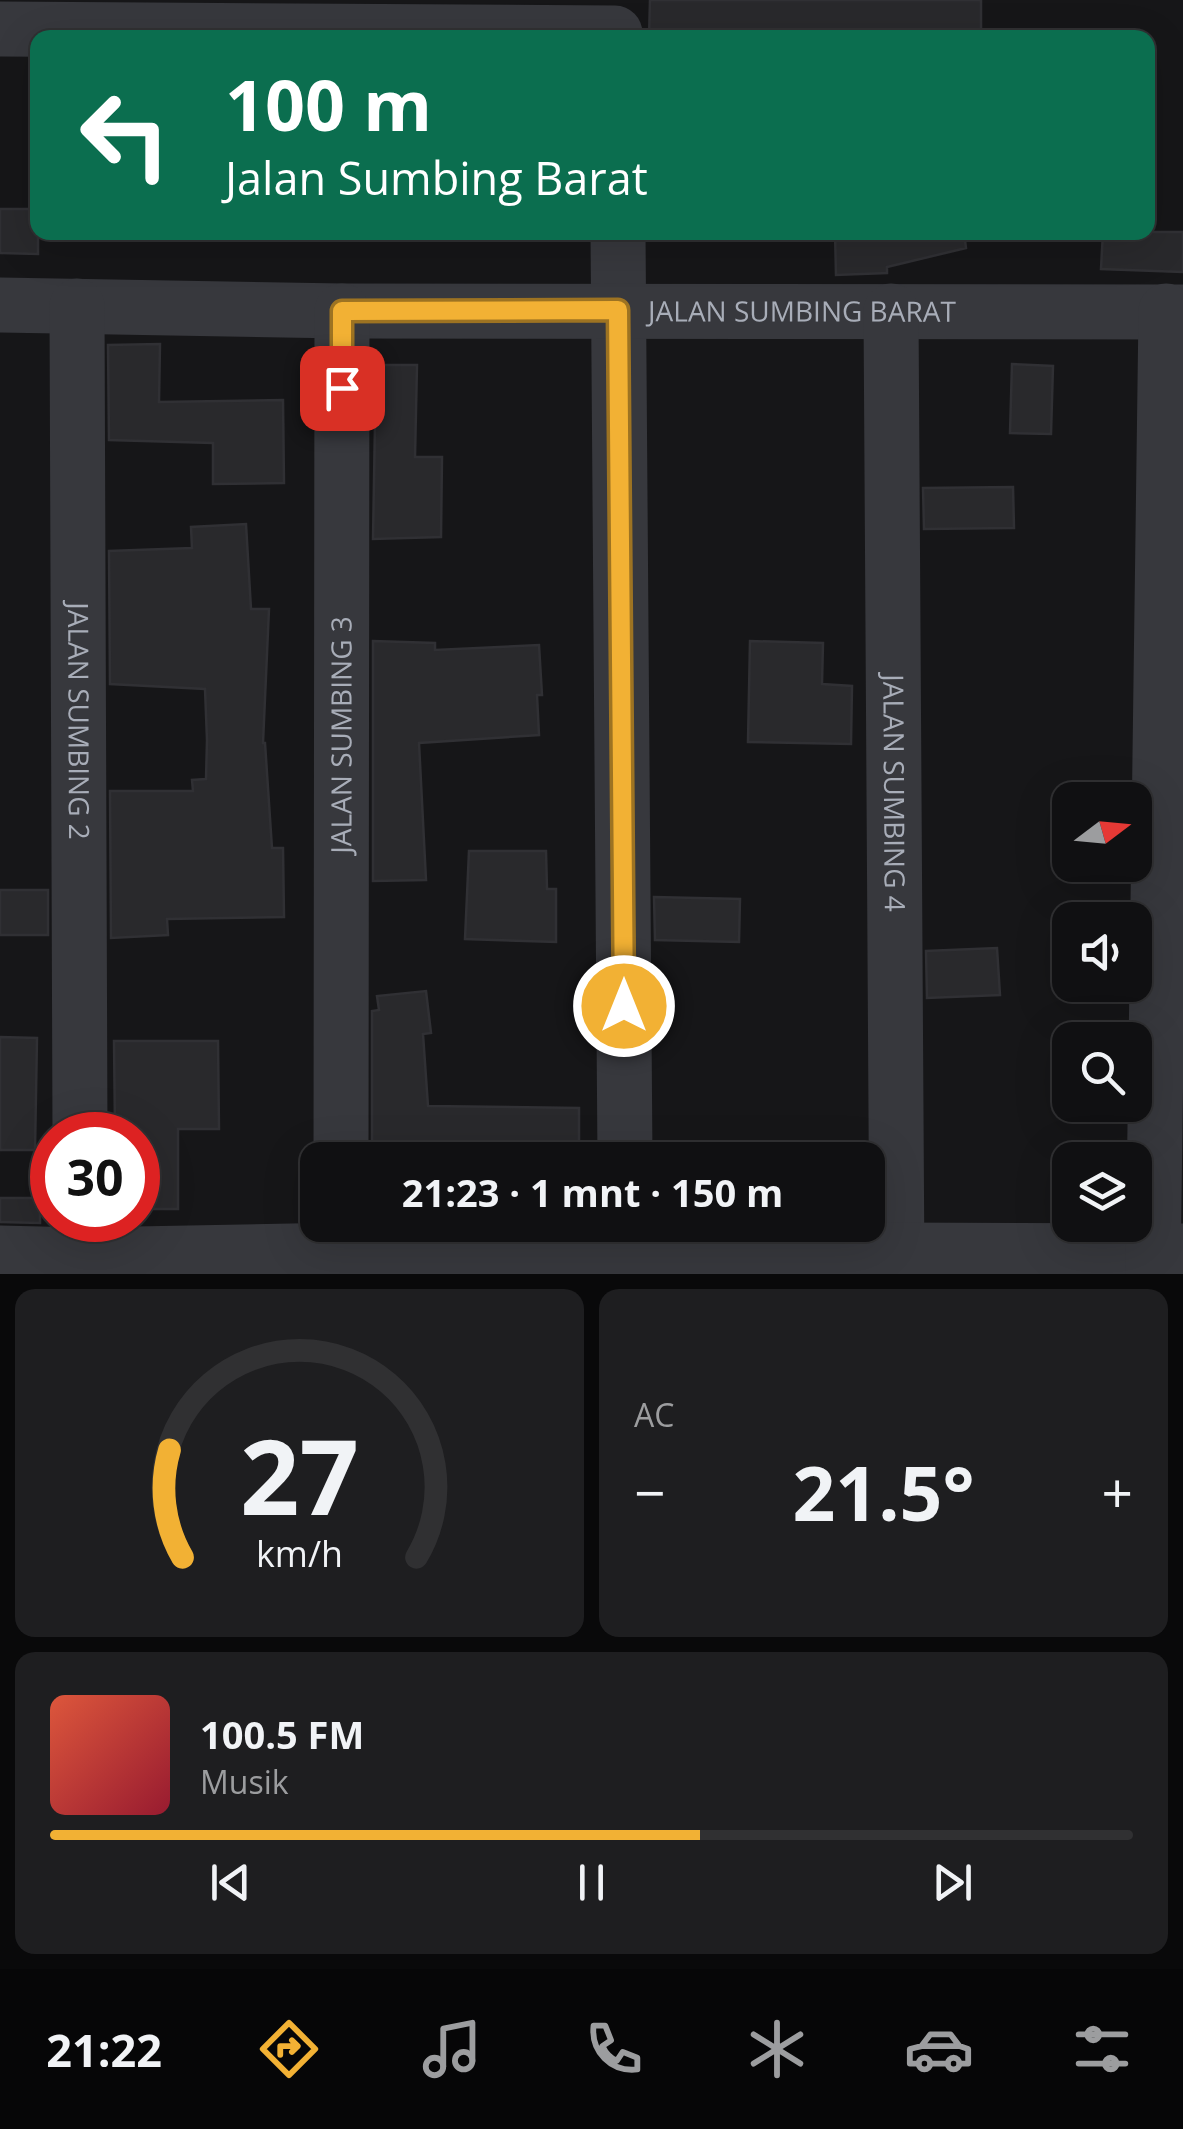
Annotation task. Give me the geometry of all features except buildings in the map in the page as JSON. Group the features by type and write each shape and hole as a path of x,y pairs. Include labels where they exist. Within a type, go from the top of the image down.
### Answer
{"street":[{"path":"0,29 615,23"},
{"path":"618,240 625,1142"},
{"name":"JALAN SUMBING BARAT","path":"0,305 342,311 1175,312"},
{"name":"JALAN SUMBING 2","path":"77,306 80,1112"},
{"name":"JALAN SUMBING 3","path":"342,311 342,1142"},
{"name":"JALAN SUMBING 4","path":"891,311 897,1261"},
{"path":"0,1254 80,1250 626,1249 897,1261 1163,1258 1175,312"}],"route":[{"path":"342,388 342,311 618,310 624,1006"}]}
